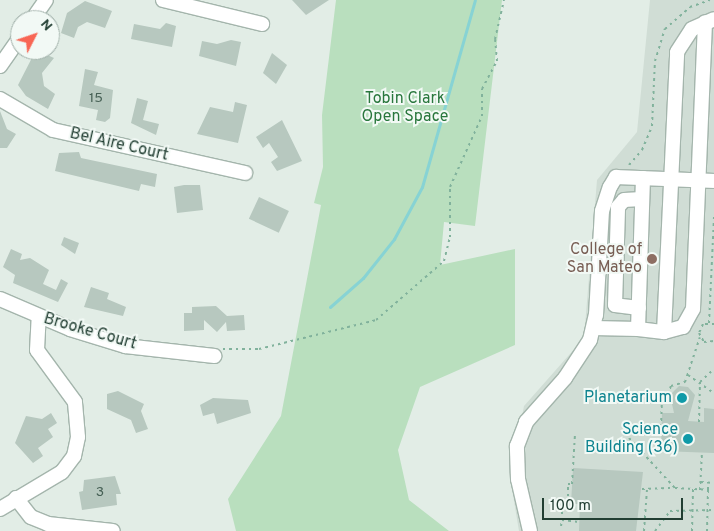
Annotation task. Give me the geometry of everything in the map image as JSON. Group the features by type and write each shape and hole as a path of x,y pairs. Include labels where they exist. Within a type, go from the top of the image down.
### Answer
{"street":[{"path":"163,0 262,24"},
{"path":"594,328 638,329 664,332 683,327 692,310 696,181 709,20"},
{"path":"664,332 676,54 686,35 709,20"},
{"path":"0,66 10,52"},
{"name":"Bel Aire Court","path":"0,99 53,130 245,173"},
{"path":"530,531 516,467 521,431 575,366 594,328 602,211 620,173 642,178 714,181"},
{"path":"638,329 642,178"},
{"path":"639,308 615,306 617,227 618,207 624,200 642,200"},
{"name":"Brooke Court","path":"0,299 39,317 126,346 214,356"},
{"path":"0,508 62,472 74,456 78,437 75,402 37,350 39,317"},
{"path":"16,498 31,517 42,522 113,531"}],"path":[{"path":"214,356 221,349 259,349 376,320 444,261 450,237 450,188 482,116 482,89 497,61 496,39 504,0"},
{"path":"620,173 649,139 655,61 665,29 690,7 710,0"},
{"path":"709,322 714,217"},
{"path":"709,322 714,324"},
{"path":"661,427 662,402 666,401 671,386 685,382 700,337 701,327 709,322"},
{"path":"700,337 714,341"},
{"path":"699,422 700,382 714,369"},
{"path":"688,375 714,393"},
{"path":"561,526 562,503 568,503 568,484 572,484 574,434"},
{"path":"629,438 675,488"},
{"path":"700,490 702,453"},
{"path":"701,482 714,482"},
{"path":"707,531 708,483"},
{"path":"642,489 708,490"},
{"path":"692,531 693,489"},
{"path":"644,531 647,490"},
{"path":"655,531 670,511 714,510"},
{"path":"562,520 579,522"}],"shaded area":[{"name":"College of San Mateo","path":"650,0 714,0 714,531 519,531 510,477 524,406 584,338 597,180 637,132"}],"green space":[{"name":"Tobin Clark Open Space","path":"336,0 502,0 475,226 444,222 440,265 515,249 515,345 420,387 398,450 409,500 449,531 236,531 228,499 281,416 321,205 314,203 323,167 322,115"}],"building":[{"path":"292,0 329,0 306,15"},
{"path":"85,1 112,11 105,28 87,22 78,27 74,38 61,33 67,13"},
{"path":"166,23 176,26 172,47 131,39 134,24 160,29"},
{"path":"231,40 241,42 236,66 199,56 202,41 217,44"},
{"path":"272,53 287,65 276,84 263,73"},
{"path":"31,60 52,60 42,73 44,86 55,94 48,109 26,96 18,85"},
{"path":"85,69 98,72 94,85 113,90 110,118 105,122 96,120 98,110 79,106"},
{"path":"137,98 148,101 143,120 159,124 156,135 131,123"},
{"path":"235,102 247,105 238,143 197,134 210,107 233,112"},
{"path":"0,111 7,129 16,134 7,148 0,148"},
{"path":"282,120 302,161 277,171 271,162 278,157 269,143 263,148 256,137"},
{"path":"79,152 81,158 157,174 155,187 141,184 139,191 55,171 59,153"},
{"path":"200,185 203,210 177,213 174,187"},
{"path":"259,197 289,211 279,233 249,219"},
{"path":"64,237 79,243 75,254 61,245"},
{"path":"11,249 22,254 20,260 30,258 49,270 43,284 56,290 61,279 68,283 58,302 13,283 15,275 3,267"},
{"path":"91,287 109,293 107,299 126,307 123,316 84,307"},
{"path":"216,306 227,316 244,315 245,330 227,331 226,322 217,332 204,320 204,330 184,331 184,313 192,313 192,307"},
{"name":"Science Building (36)","path":"679,386 688,387 695,395 688,421 704,422 704,408 714,409 714,453 661,451 662,413 674,413 670,395"},
{"path":"118,391 144,404 141,411 148,429 136,433 131,420 107,409 107,394"},
{"path":"213,398 248,400 251,413 217,424 214,413 203,416 200,405"},
{"path":"51,413 57,423 48,429 53,437 38,448 43,456 33,463 15,443 26,416 42,419"},
{"path":"573,468 643,472 636,531 579,531 580,504 571,504"},
{"path":"115,476 121,494 116,494 117,505 82,510 79,492 83,491 84,480"}],"waterway":[{"path":"330,307 363,278 394,239 422,187 475,0"}],"place":[{"name":"College of San Mateo","path":"652,259"},
{"name":"Planetarium","path":"682,398"},
{"name":"Science Building (36)","path":"688,439"}]}
